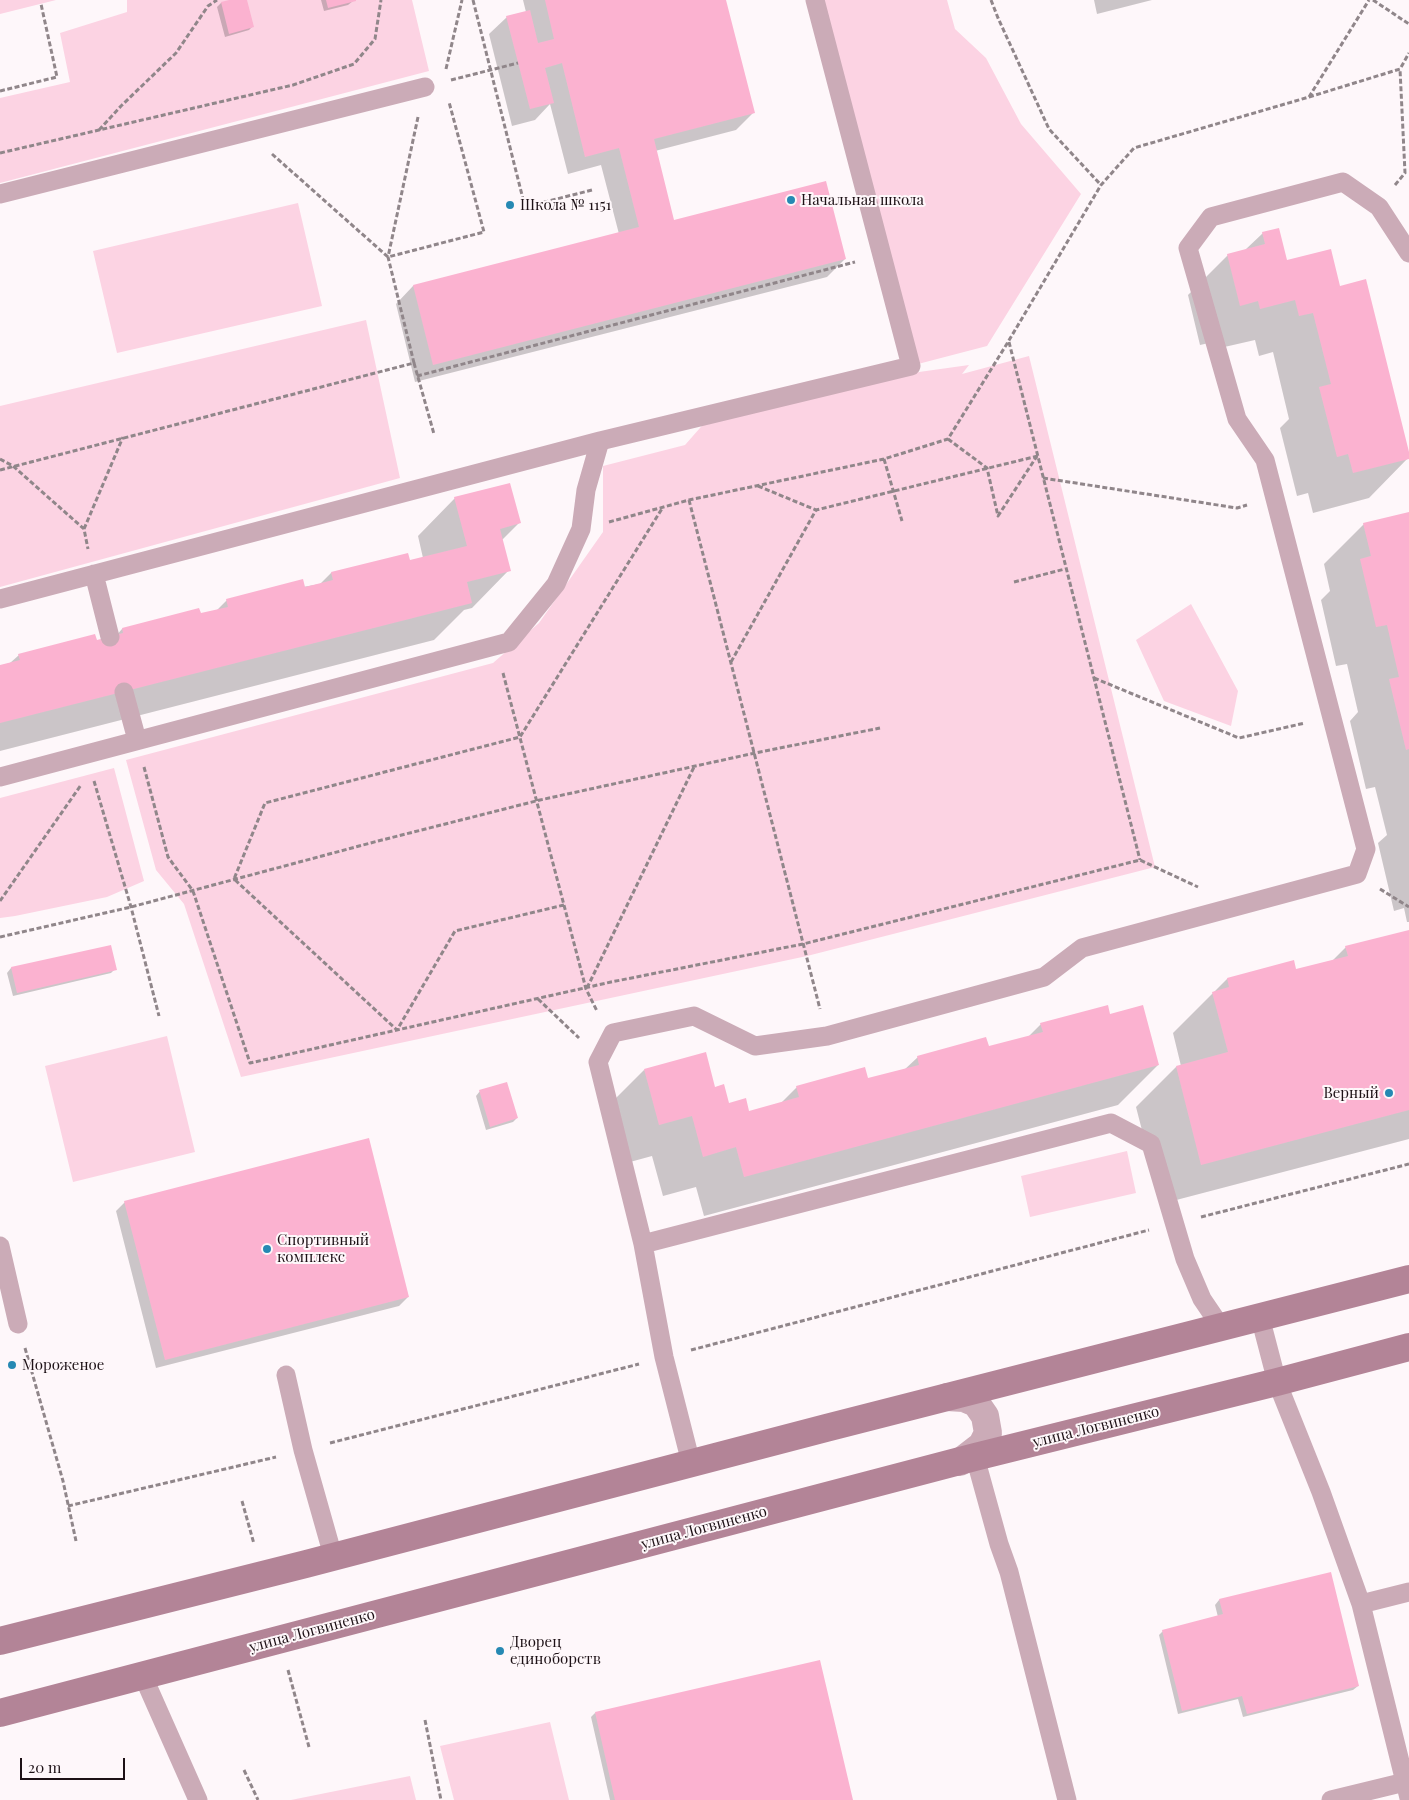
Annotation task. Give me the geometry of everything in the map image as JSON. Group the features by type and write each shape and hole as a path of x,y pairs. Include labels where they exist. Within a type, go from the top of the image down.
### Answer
{"main road":[{"path":"0,1640 1409,1279"},
{"name":"улица Логвиненко","path":"0,1713 967,1460 1409,1347"}],"street":[{"path":"947,1397 964,1398 976,1403 985,1416 988,1433 982,1445 967,1460"}],"lane":[{"path":"0,599 600,441 911,366 815,0"},
{"path":"0,194 425,87"},
{"path":"692,1463 664,1357 643,1244 598,1062 610,1038 613,1033 694,1016 755,1046 827,1036 1044,977 1082,948 1357,874 1366,849 1264,460 1237,419 1188,248 1211,217 1343,182 1379,207 1409,252"},
{"path":"0,777 87,762 137,740 509,642 556,584 581,529 586,490 600,441"},
{"path":"94,574 110,637"},
{"path":"124,692 137,740"},
{"path":"643,1244 1111,1123 1151,1144 1185,1258 1202,1299 1221,1327"},
{"path":"0,1246 18,1324"},
{"path":"1260,1317 1277,1382 1321,1492 1361,1604 1407,1790 1331,1800"},
{"path":"286,1375 303,1450 333,1556"},
{"path":"967,1460 1009,1572 1067,1800"},
{"path":"1361,1604 1409,1592"},
{"path":"143,1676 198,1800"}],"path":[{"path":"99,130 176,53 208,6 217,0"},
{"path":"0,153 293,85 354,64 375,38 381,0"},
{"path":"388,257 484,232 443,82 462,0"},
{"path":"473,0 525,207 592,190"},
{"path":"991,0 1049,129 1101,185"},
{"path":"1308,97 1369,0"},
{"path":"1373,0 1409,24"},
{"path":"0,91 57,77 41,4"},
{"path":"1379,207 1405,173 1400,69 1409,53"},
{"path":"434,434 388,257 425,87 518,63"},
{"path":"581,529 689,500 884,459 948,439 1101,185 1134,148 1400,69"},
{"path":"248,132 388,257"},
{"path":"418,376 883,254"},
{"path":"1008,342 1140,860"},
{"path":"0,470 414,363"},
{"path":"94,574 84,529 123,437"},
{"path":"948,439 987,468 998,516 1038,456"},
{"path":"758,486 816,510 1038,456"},
{"path":"0,459 13,466 84,529"},
{"path":"884,459 902,521"},
{"path":"1043,478 1237,508 1274,498"},
{"path":"689,500 827,1036"},
{"path":"234,879 265,803 520,737 663,507"},
{"path":"731,663 816,510"},
{"path":"1014,582 1065,569"},
{"path":"496,645 586,989 610,1038"},
{"path":"1094,678 1239,738 1332,716"},
{"path":"0,937 131,907 537,801 755,753 880,728"},
{"path":"137,740 168,857 193,891 250,1063 611,982 803,944 1140,860 1237,906"},
{"path":"0,901 87,762"},
{"path":"87,762 131,907 159,1016"},
{"path":"586,989 695,766"},
{"path":"1357,874 1409,907"},
{"path":"234,879 397,1030"},
{"path":"397,1030 455,931 564,905"},
{"path":"538,999 600,1058"},
{"path":"68,1506 303,1450 1409,1164"},
{"path":"18,1324 63,1481 76,1541"},
{"path":"425,1720 441,1800"},
{"path":"244,1770 258,1800"}],"shaded area":[{"path":"0,0 56,0 0,14"},
{"path":"127,0 412,0 429,71 0,183 0,98 70,82 60,33 127,12"},
{"path":"824,0 947,0 955,29 986,58 1021,124 1081,194 987,346 918,364"},
{"path":"298,203 322,306 117,353 93,251"},
{"path":"366,320 400,478 0,587 0,406"},
{"path":"1029,356 1155,867 807,956 241,1077 184,904 156,870 126,760 493,663 539,623 603,532 603,466 685,445 707,420 919,372 969,365 962,374"},
{"path":"1191,604 1238,691 1231,726 1164,701 1136,640"},
{"path":"114,768 144,881 107,897 0,918 0,798"},
{"path":"167,1036 195,1152 73,1182 45,1066"},
{"path":"1127,1151 1136,1193 1030,1217 1021,1176"},
{"path":"550,1722 569,1800 454,1800 440,1746"},
{"path":"410,1776 416,1800 291,1800"}],"building":[{"path":"247,0 254,27 229,34 221,2"},
{"path":"326,0 356,0 356,1 328,8"},
{"name":"Начальная школа","path":"545,0 726,0 755,113 654,139 674,220 826,181 846,259 433,365 413,285 639,227 619,148 585,157 562,63 545,68 554,103 530,109 506,16 530,10 538,43 554,39"},
{"path":"1279,228 1287,260 1331,249 1340,286 1366,279 1409,452 1409,459 1353,473 1348,454 1337,457 1319,387 1331,384 1313,313 1299,316 1295,300 1260,309 1258,301 1240,306 1227,254 1265,244 1262,232"},
{"path":"510,483 521,523 500,529 511,571 467,582 472,603 0,723 0,665 20,660 18,654 95,634 97,640 123,633 122,628 199,608 201,613 228,607 226,599 303,579 305,587 333,580 331,572 408,553 410,560 467,546 454,497"},
{"path":"1409,512 1409,749 1406,750 1389,679 1399,677 1387,625 1376,627 1360,559 1371,556 1363,523"},
{"path":"1409,930 1409,1110 1201,1165 1176,1066 1228,1052 1212,992 1229,987 1227,978 1294,960 1296,969 1348,956 1345,946"},
{"path":"111,945 117,970 17,993 11,967"},
{"path":"1108,1005 1110,1014 1143,1005 1159,1065 744,1177 736,1147 703,1157 692,1116 659,1125 644,1069 706,1052 715,1087 724,1084 729,1103 746,1098 749,1111 799,1097 796,1086 865,1067 868,1078 919,1065 917,1056 986,1037 989,1046 1043,1032 1040,1023"},
{"path":"507,1082 518,1118 490,1127 479,1090"},
{"name":"Спортивный комплекс","path":"369,1138 409,1297 165,1360 124,1201"},
{"path":"1331,1572 1359,1686 1247,1714 1242,1696 1182,1711 1162,1630 1223,1614 1219,1599"},
{"path":"820,1660 853,1800 615,1800 595,1712"}],"place":[{"name":"Начальная школа","path":"791,200"},
{"name":"Школа № 1151","path":"510,205"},
{"name":"Верный","path":"1389,1093"},
{"name":"Спортивный комплекс","path":"267,1249"},
{"name":"Мороженое","path":"12,1365"},
{"name":"Дворец единоборств","path":"500,1651"}]}
